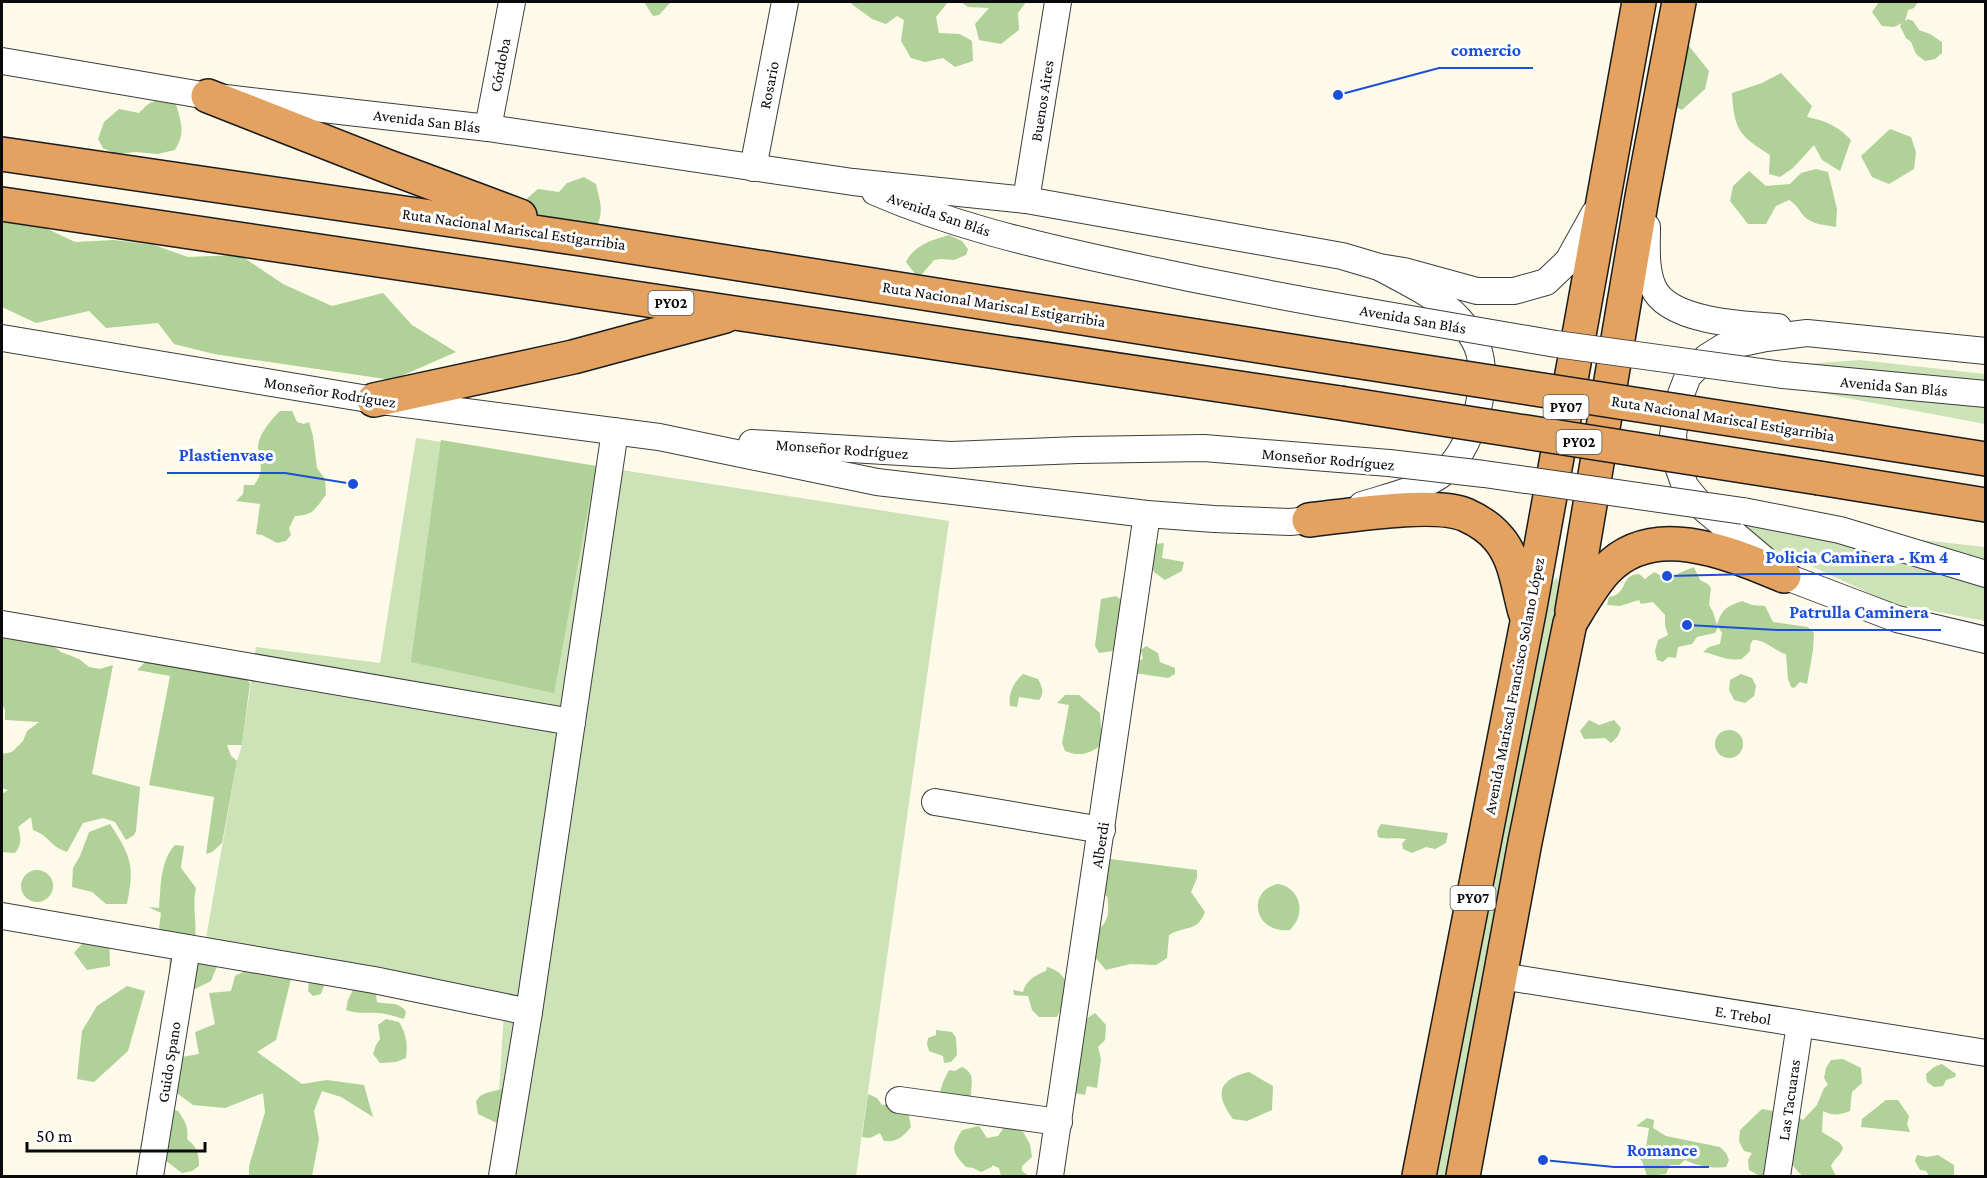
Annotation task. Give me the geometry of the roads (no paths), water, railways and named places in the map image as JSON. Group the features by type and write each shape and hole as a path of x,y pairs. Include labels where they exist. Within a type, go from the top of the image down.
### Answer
{"highway":[{"name":"PY07","path":"1604,194 1639,2"},
{"name":"PY07","path":"1463,1176 1538,777 1570,623 1642,197 1679,2"},
{"path":"208,96 581,239"},
{"name":"Ruta Nacional Mariscal Estigarribia","path":"2,154 581,239 1986,459"},
{"name":"Avenida Mariscal Francisco Solano López","path":"1419,1176 1528,620 1604,194"},
{"name":"PY02","path":"2,204 1340,403 1986,505"},
{"path":"374,400 573,357 736,313"},
{"path":"1309,520 1435,509 1465,514 1489,528 1500,539 1512,560 1528,620"},
{"path":"1570,623 1588,593 1607,568 1627,553 1652,544 1679,543 1708,548 1746,560 1784,576"}],"street":[{"name":"Córdoba","path":"488,128 512,2"},
{"name":"Rosario","path":"753,168 785,2"},
{"name":"Buenos Aires","path":"1026,200 1058,2"},
{"name":"Avenida San Blás","path":"2,61 208,96 488,128 853,182 1026,200 1342,256 1477,291 1514,291 1546,282 1568,261 1604,194"},
{"name":"Avenida San Blás","path":"853,182 918,210 1023,242 1156,272 1364,311 1556,344 1783,375 1986,394"},
{"path":"1642,197 1646,218 1648,268 1653,288 1666,304 1715,320 1792,328 1808,333 1986,351"},
{"name":"Monseñor Rodríguez","path":"2,339 374,400 659,437 877,482 1148,514 1254,521 1309,520 1378,500 1440,476 1453,463 1463,447 1478,406 1480,367 1477,347 1469,333 1446,307 1379,267"},
{"path":"1808,333 1766,338 1723,347 1707,357 1688,376 1674,417 1673,435 1675,458 1686,486 1717,522 1784,576 1896,619 1986,640"},
{"path":"502,1176 529,1012 615,431"},
{"name":"Monseñor Rodríguez","path":"659,437 951,456 1078,450 1204,448 1389,463 1484,474 1743,511 1840,530 1986,574"},
{"name":"Alberdi","path":"1050,1176 1148,514"},
{"path":"2,624 572,722"},
{"path":"935,802 1102,830"},
{"path":"2,916 374,980 529,1012"},
{"name":"Guido Spano","path":"150,1176 187,948"},
{"name":"E. Trebol","path":"1501,976 1986,1053"},
{"name":"Las Tacuaras","path":"1777,1176 1800,1024"},
{"path":"898,1100 1059,1122"}],"place":[{"name":"comercio","path":"1338,95"},
{"name":"Plastienvase","path":"353,484"},
{"name":"Policia Caminera - Km 4","path":"1667,576"},
{"name":"Patrulla Caminera","path":"1687,625"},
{"name":"Romance","path":"1543,1160"}]}
